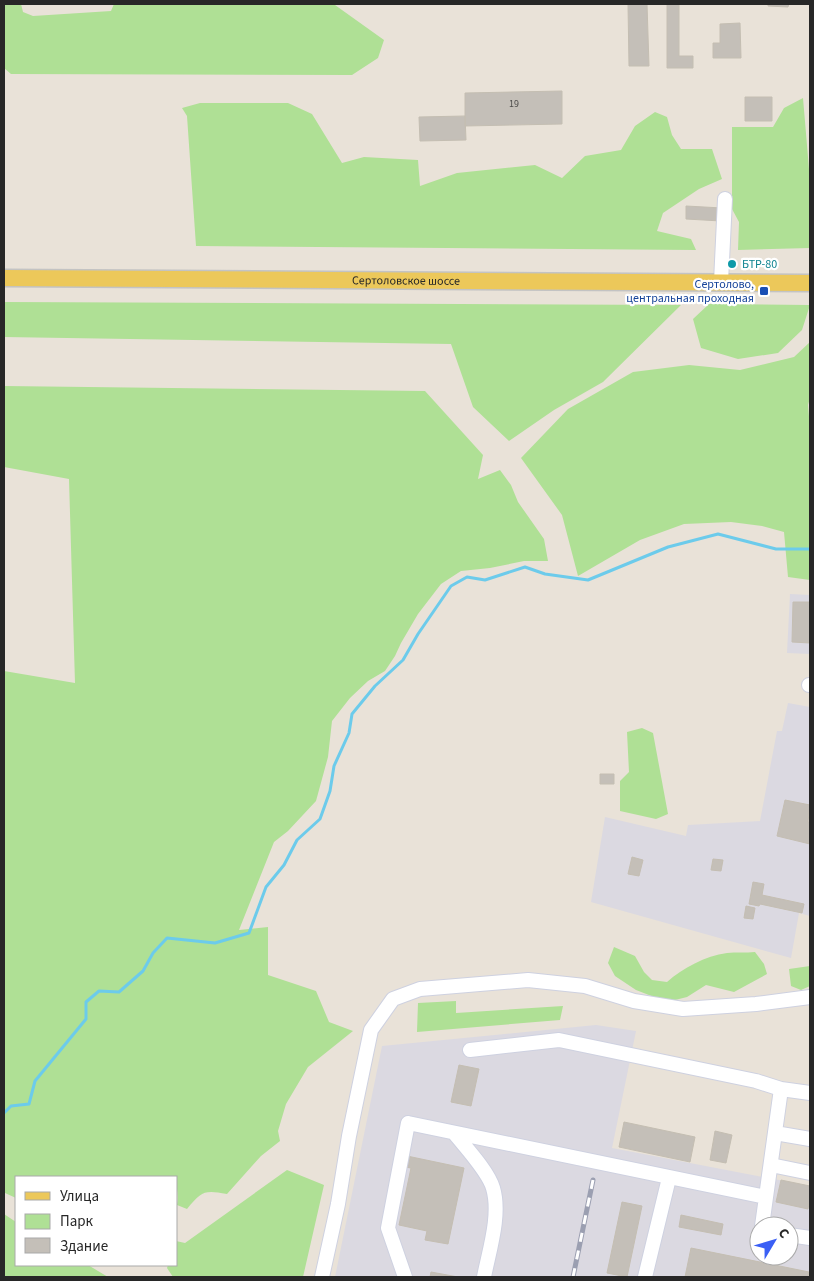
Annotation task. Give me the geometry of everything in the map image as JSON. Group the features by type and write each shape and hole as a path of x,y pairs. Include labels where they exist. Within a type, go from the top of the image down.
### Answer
{"main road":[{"name":"Сертоловское шоссе","path":"4,278 810,283"}],"lane":[{"path":"721,282 725,199"},
{"path":"322,1277 371,1030 393,998 420,989 528,980 585,986 634,1001 683,1009 756,1004 810,997"},
{"path":"470,1050 559,1040 756,1081 781,1089 810,1093"},
{"path":"763,1216 781,1089"},
{"path":"405,1277 388,1228 408,1123 766,1197"},
{"path":"776,1133 810,1139"},
{"path":"455,1134 481,1167 493,1188 496,1218 484,1277"},
{"path":"771,1165 810,1173"},
{"path":"645,1277 669,1178"}],"shaded area":[{"path":"790,594 810,595 810,654 787,653"},
{"path":"788,703 810,707 810,916 799,913 791,958 591,902 605,817 686,836 688,825 760,821 777,731 782,731"},
{"path":"596,1025 636,1031 612,1148 810,1186 810,1277 335,1277 382,1046"}],"green space":[{"path":"4,4 21,4 23,12 33,16 111,11 114,4 335,5 384,40 378,58 352,75 11,74 4,68"},
{"path":"803,98 810,169 810,248 738,250 739,222 732,209 732,127 773,127 784,108"},
{"path":"200,103 288,103 312,114 342,163 364,157 418,160 420,186 457,173 535,165 562,178 585,156 621,150 635,126 655,112 667,117 672,135 681,149 712,149 722,179 699,189 663,213 657,231 691,239 696,250 196,246 187,116 182,108"},
{"path":"4,302 681,305 603,382 554,410 509,441 473,407 451,344 4,337"},
{"path":"709,304 810,305 802,330 778,353 738,359 701,348 693,319"},
{"path":"810,342 810,398 808,405 810,428 810,580 788,577 784,532 762,526 731,522 684,524 640,540 578,576 562,515 521,458 568,409 633,372 689,365 740,370 794,357"},
{"path":"4,386 425,391 483,455 478,479 500,470 511,485 518,502 544,539 548,561 524,561 490,568 461,571 441,584 418,614 385,671 368,681 350,698 332,721 328,757 316,801 288,831 274,842 239,930 268,927 268,975 316,991 329,1022 353,1031 308,1067 286,1104 278,1131 280,1141 261,1156 227,1194 204,1193 196,1198 187,1209 178,1205 178,1176 15,1176 15,1198 5,1193 4,1197 4,671 75,683 69,479 4,467"},
{"path":"642,728 653,733 668,814 656,819 620,811 620,781 629,772 627,732"},
{"path":"614,947 635,956 644,972 652,980 667,982 695,963 730,953 755,952 764,964 767,974 734,992 706,985 687,997 667,1002 636,990 615,976 608,963"},
{"path":"810,966 810,986 801,990 791,986 789,969"},
{"path":"456,1001 456,1013 563,1006 560,1020 417,1032 418,1003"},
{"path":"287,1170 324,1185 303,1277 173,1277 168,1266 178,1266 178,1241 185,1243"},
{"path":"4,1214 15,1221 15,1266 90,1266 108,1277 4,1277"}],"building":[{"path":"628,4 647,4 649,66 629,66"},
{"path":"667,4 679,4 679,56 693,56 693,68 667,68"},
{"path":"768,4 789,4 788,7 768,6"},
{"path":"740,23 741,58 713,58 713,43 720,43 720,24"},
{"path":"562,91 562,124 465,126 465,93"},
{"path":"745,97 772,97 772,121 745,121"},
{"path":"465,116 466,140 420,141 419,117"},
{"path":"686,206 722,208 721,221 686,219"},
{"path":"793,602 810,602 810,643 792,642"},
{"path":"600,774 614,774 614,784 600,784"},
{"path":"785,800 810,805 808,822 810,822 810,844 777,836"},
{"path":"632,857 643,860 639,876 628,874"},
{"path":"713,859 723,860 721,871 711,870"},
{"path":"753,882 764,884 762,895 804,904 802,913 760,904 759,906 749,904"},
{"path":"746,906 755,908 753,919 744,918"},
{"path":"459,1065 479,1069 471,1106 451,1102"},
{"path":"624,1122 695,1137 690,1162 619,1147"},
{"path":"715,1131 732,1135 726,1163 710,1160"},
{"path":"407,1156 464,1168 448,1244 425,1240 427,1231 399,1225 411,1168 405,1167"},
{"path":"781,1180 810,1186 810,1204 808,1209 776,1202"},
{"path":"622,1202 642,1206 627,1277 607,1273"},
{"path":"681,1215 723,1224 721,1235 679,1227"},
{"path":"691,1248 749,1260 749,1266 780,1266 809,1272 808,1277 685,1277"},
{"path":"431,1272 458,1277 430,1277"}],"waterway":[{"path":"4,1113 11,1106 29,1104 35,1081 86,1019 86,1002 99,991 119,992 143,971 153,953 167,938 215,943 249,933 266,887 284,865 297,840 320,819 330,791 334,766 349,733 352,714 375,686 403,660 418,634 451,586 467,577 485,580 525,567 545,574 588,580 668,547 718,534 776,549 810,549"}],"railway":[{"path":"573,1277 593,1180"}],"place":[{"name":"БТР-80","path":"732,264"},
{"name":"Сертолово, центральная проходная","path":"764,291"}]}
